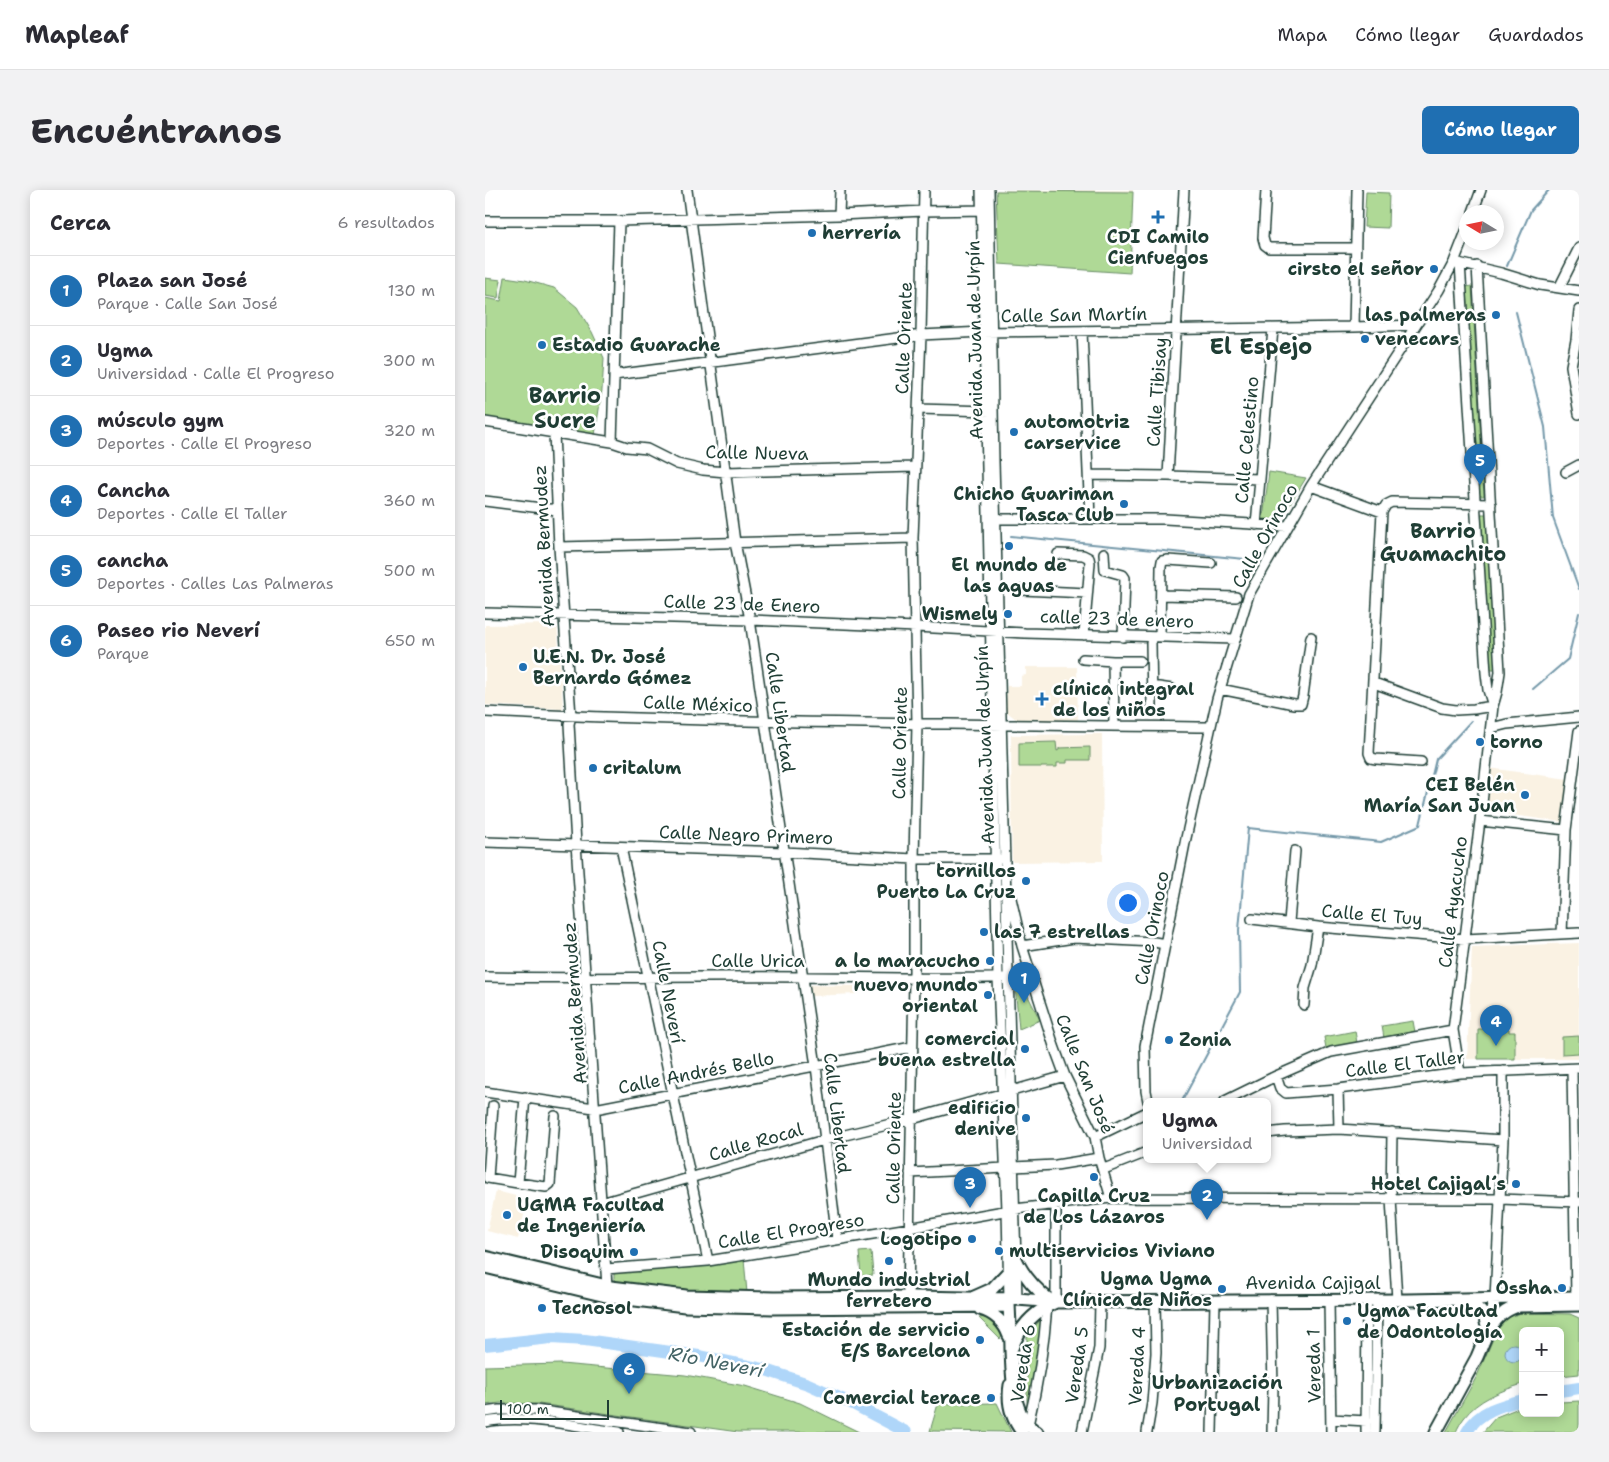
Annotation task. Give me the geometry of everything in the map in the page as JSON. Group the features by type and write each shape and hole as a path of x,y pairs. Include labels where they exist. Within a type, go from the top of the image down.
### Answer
{"main road":[{"path":"485,1256 609,1286 663,1294 715,1297 908,1297 969,1303 995,1316 1007,1330 1011,1344"},
{"path":"1011,1344 1015,1341 1025,1324 1051,1303 1034,1287 1016,1259"},
{"path":"485,1267 610,1297 685,1306 773,1308 969,1303 992,1289 1008,1272"},
{"name":"Avenida Cajigal","path":"969,1303 1012,1301 1051,1303 1495,1298 1578,1300"},
{"path":"1436,1432 1468,1375 1486,1333 1495,1298"},
{"path":"1413,1300 1453,1303 1477,1308 1484,1315 1486,1333"},
{"path":"1486,1333 1495,1321 1511,1308 1578,1300"},
{"path":"1012,1301 1011,1376 1018,1405 1029,1430"}],"street":[{"name":"Calle Libertad","path":"687,190 735,542 750,620 766,722 816,1066 837,1239"},
{"path":"839,215 840,190"},
{"name":"Calle Oriente","path":"908,1297 917,724 913,538 925,190"},
{"name":"Avenida Juan de Urpín","path":"981,190 985,210 994,632 1009,1168 1016,1259 1012,1301"},
{"name":"Avenida Juan de Urpín","path":"985,210 989,190"},
{"name":"Calle Tibisay","path":"1168,476 1184,190"},
{"path":"1266,190 1263,238 1265,245 1269,248 1356,248"},
{"path":"1354,327 1357,190"},
{"path":"1476,205 1481,190"},
{"path":"485,222 619,221 985,210"},
{"path":"612,442 619,221"},
{"path":"1559,288 1579,248"},
{"name":"Calle Orinoco","path":"1147,1098 1145,1046 1186,838 1219,689 1249,594 1311,486 1457,263 1461,250"},
{"path":"1493,706 1488,690 1486,673 1457,263 1477,266 1524,281 1579,291"},
{"path":"1477,266 1500,672 1493,706"},
{"path":"1579,310 1571,366 1579,414"},
{"name":"Calle San Martín","path":"614,375 921,335 987,332 1416,325"},
{"name":"Calle Celestino","path":"1256,524 1273,328"},
{"path":"1082,331 1090,518"},
{"path":"918,409 989,411"},
{"name":"Calle Nueva","path":"485,422 647,449 677,464 703,470 725,472 915,467"},
{"name":"Avenida Bermudez","path":"554,433 559,547 573,724 578,844 609,1286"},
{"path":"1566,472 1579,465"},
{"path":"1089,475 1260,479"},
{"path":"1311,486 1382,512"},
{"path":"485,501 557,510"},
{"path":"1421,762 1371,758 1369,754 1382,512 1386,504 1392,502 1491,504"},
{"path":"992,518 1165,519 1287,526"},
{"path":"559,547 913,538"},
{"path":"1104,553 1105,570 1123,575 1125,578 1123,636"},
{"path":"1058,554 1083,555 1089,558 1084,635"},
{"path":"1161,637 1162,561 1211,563"},
{"path":"1023,590 1087,594"},
{"path":"1161,595 1236,597"},
{"name":"Calle 23 de Enero","path":"485,613 750,620 994,632"},
{"name":"calle 23 de enero","path":"994,632 1235,639"},
{"path":"1219,689 1301,704 1311,637"},
{"path":"1151,643 1152,706"},
{"path":"1083,659 1139,661"},
{"path":"1113,661 1113,726"},
{"path":"1373,683 1442,708 1456,710 1493,706"},
{"path":"1152,686 1172,689"},
{"name":"Calle Ayacucho","path":"1460,1073 1453,1030 1493,706"},
{"name":"Calle México","path":"485,712 766,722 1210,727"},
{"path":"1491,728 1507,724 1579,717"},
{"path":"1562,934 1566,830 1575,784 1579,731"},
{"path":"1480,820 1566,830"},
{"name":"Calle Negro Primero","path":"485,842 784,852 914,859 1001,859"},
{"name":"Calle Neverí","path":"621,846 708,1261"},
{"path":"1289,922 1295,851"},
{"name":"Avenida Juan de Urpín","path":"1001,859 1005,875 1003,978"},
{"name":"Calle San José","path":"1005,875 1031,976 1065,1076 1095,1137 1111,1198"},
{"name":"Calle El Tuy","path":"1252,919 1465,939 1579,933"},
{"path":"1304,1005 1305,988 1312,965 1319,926"},
{"path":"1022,946 1074,938 1148,941 1165,944"},
{"name":"Calle Urica","path":"485,977 914,979 1031,976"},
{"path":"1231,1098 1331,1052 1453,1030"},
{"name":"Calle Andrés Bello","path":"485,1092 597,1108 912,1047"},
{"path":"1575,1068 1578,1300"},
{"name":"Calle El Taller","path":"1277,1076 1280,1088 1286,1094 1460,1073 1575,1068"},
{"path":"1495,1298 1503,1140 1503,1071"},
{"name":"Calle Rocal","path":"603,1202 824,1140 911,1119 1065,1076"},
{"path":"1338,1089 1339,1129"},
{"path":"518,1183 525,1097"},
{"path":"493,1106 488,1178 490,1179 546,1186 550,1184 555,1116"},
{"path":"1095,1137 1143,1114"},
{"path":"1271,1133 1339,1129 1503,1140"},
{"path":"1392,1132 1391,1200 1397,1300"},
{"path":"1104,1169 1143,1154"},
{"path":"910,1173 1061,1164 1099,1158"},
{"name":"Calle El Progreso","path":"608,1269 708,1261 1011,1210 1111,1198 1500,1199 1577,1202"},
{"name":"Vereda 6","path":"1029,1430 1051,1303 1056,1204"},
{"name":"Avenida Juan de Urpín","path":"1011,1210 1008,1272 1012,1301"},
{"path":"1271,1300 1273,1387 1271,1432"},
{"name":"Vereda 1","path":"1329,1300 1331,1432"},
{"path":"1366,1432 1372,1300"},
{"path":"1372,1300 1375,1432"},
{"name":"Vereda 5","path":"1082,1432 1099,1348 1100,1301"},
{"name":"Vereda 4","path":"1147,1432 1152,1403 1156,1353 1155,1301"},
{"path":"1212,1432 1215,1301"},
{"path":"485,1412 517,1409 549,1412 691,1432"},
{"path":"1331,1419 1367,1421"},
{"path":"485,1422 537,1421 619,1432"}],"shaded area":[{"path":"1133,190 1133,192 996,191"},
{"name":"U.E.N. Dr. José Bernardo Gómez","path":"557,624 563,709 485,705 485,625"},
{"name":"clínica integral de los niños","path":"1026,667 1077,667 1078,721 1017,720 1006,711 1007,686 1021,686 1021,676 1026,675"},
{"path":"1102,734 1103,861 1012,862 1011,735"},
{"name":"CEI Belén María San Juan","path":"1489,768 1568,779 1562,822 1483,811"},
{"path":"1579,943 1579,1059 1467,1059 1472,947"},
{"path":"810,985 857,986 856,994 811,996"},
{"name":"UGMA Facultad de Ingeniería","path":"496,1191 528,1199 518,1239 487,1231"}],"green space":[{"path":"996,191 1133,192 1130,273 999,264"},
{"path":"1366,192 1389,193 1388,228 1364,227"},
{"name":"Estadio Guarache","path":"505,277 554,288 577,307 592,332 604,358 602,390 595,435 485,417 485,298 501,301"},
{"path":"485,278 501,280 498,298 485,296"},
{"path":"1472,286 1484,496 1477,496 1465,287"},
{"path":"1269,472 1306,478 1280,520 1263,519"},
{"path":"1481,514 1488,514 1496,669 1489,669"},
{"path":"1056,742 1057,751 1059,748 1090,747 1090,760 1067,760 1067,763 1057,763 1057,767 1019,767 1019,743"},
{"path":"1022,984 1040,1020 1019,1029 1015,985"},
{"path":"1413,1021 1415,1032 1384,1038 1382,1026"},
{"path":"1478,1029 1509,1029 1509,1032 1515,1032 1515,1059 1478,1059"},
{"path":"1355,1031 1357,1043 1326,1048 1324,1037"},
{"path":"1579,1036 1579,1053 1562,1054 1562,1037"},
{"path":"871,1251 873,1275 861,1276 859,1252"},
{"path":"744,1259 747,1293 713,1294 614,1283 614,1273"},
{"path":"1521,1313 1570,1314 1579,1318 1579,1374 1564,1376 1564,1327 1519,1327 1519,1385 1483,1401 1469,1412 1456,1432 1446,1432 1477,1376 1499,1325 1507,1318"},
{"path":"1043,1316 1041,1349 1027,1414 1027,1337"},
{"path":"985,1317 1000,1330 1002,1336 1000,1339 979,1318"},
{"path":"561,1364 685,1375 745,1386 800,1403 859,1432 738,1432 539,1404 500,1403 485,1405 485,1366"},
{"path":"1579,1401 1579,1432 1483,1432 1496,1417 1519,1408 1519,1417 1564,1417 1564,1402"},
{"path":"997,1403 1011,1432 930,1431 938,1404"}],"water":[{"path":"1511,1345 1519,1346 1519,1360 1514,1362 1508,1359 1505,1353"}],"waterway":[{"path":"1507,266 1531,210 1549,190"},
{"path":"1516,312 1545,427 1553,518 1579,589"},
{"path":"1011,536 1255,560"},
{"path":"1533,689 1568,659 1579,613"},
{"path":"1184,1098 1240,992 1239,930 1248,828 1381,842 1420,825 1436,759 1471,721"},
{"name":"Río Neverí","path":"485,1345 551,1338 585,1340 699,1356 763,1369 808,1384 853,1404 906,1432"},
{"name":"Río Neverí","path":"1564,1390 1579,1388"},
{"name":"Río Neverí","path":"1467,1432 1477,1419 1484,1414 1519,1401"}],"place":[{"name":"CDI Camilo Cienfuegos","path":"1158,217"},
{"name":"herrería","path":"812,233"},
{"name":"cirsto el señor","path":"1434,269"},
{"name":"las palmeras","path":"1496,315"},
{"name":"venecars","path":"1365,339"},
{"name":"Estadio Guarache","path":"542,345"},
{"name":"automotriz carservice","path":"1014,432"},
{"name":"cancha","path":"1480,485"},
{"name":"Chicho Guariman Tasca Club","path":"1124,504"},
{"name":"El mundo de las aguas","path":"1009,546"},
{"name":"Wismely","path":"1008,614"},
{"name":"U.E.N. Dr. José Bernardo Gómez","path":"523,667"},
{"name":"clínica integral de los niños","path":"1042,699"},
{"name":"torno","path":"1480,742"},
{"name":"critalum","path":"593,768"},
{"name":"CEI Belén María San Juan","path":"1525,795"},
{"name":"tornillos Puerto La Cruz","path":"1026,881"},
{"name":"las 7 estrellas","path":"984,932"},
{"name":"a lo maracucho","path":"990,961"},
{"name":"nuevo mundo oriental","path":"988,995"},
{"name":"Plaza san José","path":"1024,1003"},
{"name":"Zonia","path":"1169,1040"},
{"name":"Cancha","path":"1496,1046"},
{"name":"comercial buena estrella","path":"1025,1049"},
{"name":"edificio denive","path":"1026,1118"},
{"name":"Capilla Cruz de Los Lázaros","path":"1094,1177"},
{"name":"Hotel Cajigal´s","path":"1516,1184"},
{"name":"músculo gym","path":"970,1208"},
{"name":"UGMA Facultad de Ingeniería","path":"507,1215"},
{"name":"Ugma","path":"1207,1220"},
{"name":"Logotipo","path":"972,1239"},
{"name":"multiservicios Viviano","path":"999,1251"},
{"name":"Disoquim","path":"634,1252"},
{"name":"Mundo industrial ferretero","path":"889,1261"},
{"name":"Ossha","path":"1562,1288"},
{"name":"Ugma Ugma Clínica de Niños","path":"1222,1289"},
{"name":"Tecnosol","path":"542,1308"},
{"name":"Ugma Facultad de Odontología","path":"1347,1321"},
{"name":"Estación de servicio E/S Barcelona","path":"980,1340"},
{"name":"Paseo rio Neverí","path":"629,1394"},
{"name":"Comercial terace","path":"991,1398"}],"district":[{"name":"El Espejo","path":"1261,346"},
{"name":"Barrio Sucre","path":"565,408"},
{"name":"Barrio Guamachito","path":"1443,542"},
{"name":"Urbanización Portugal","path":"1217,1393"}]}
